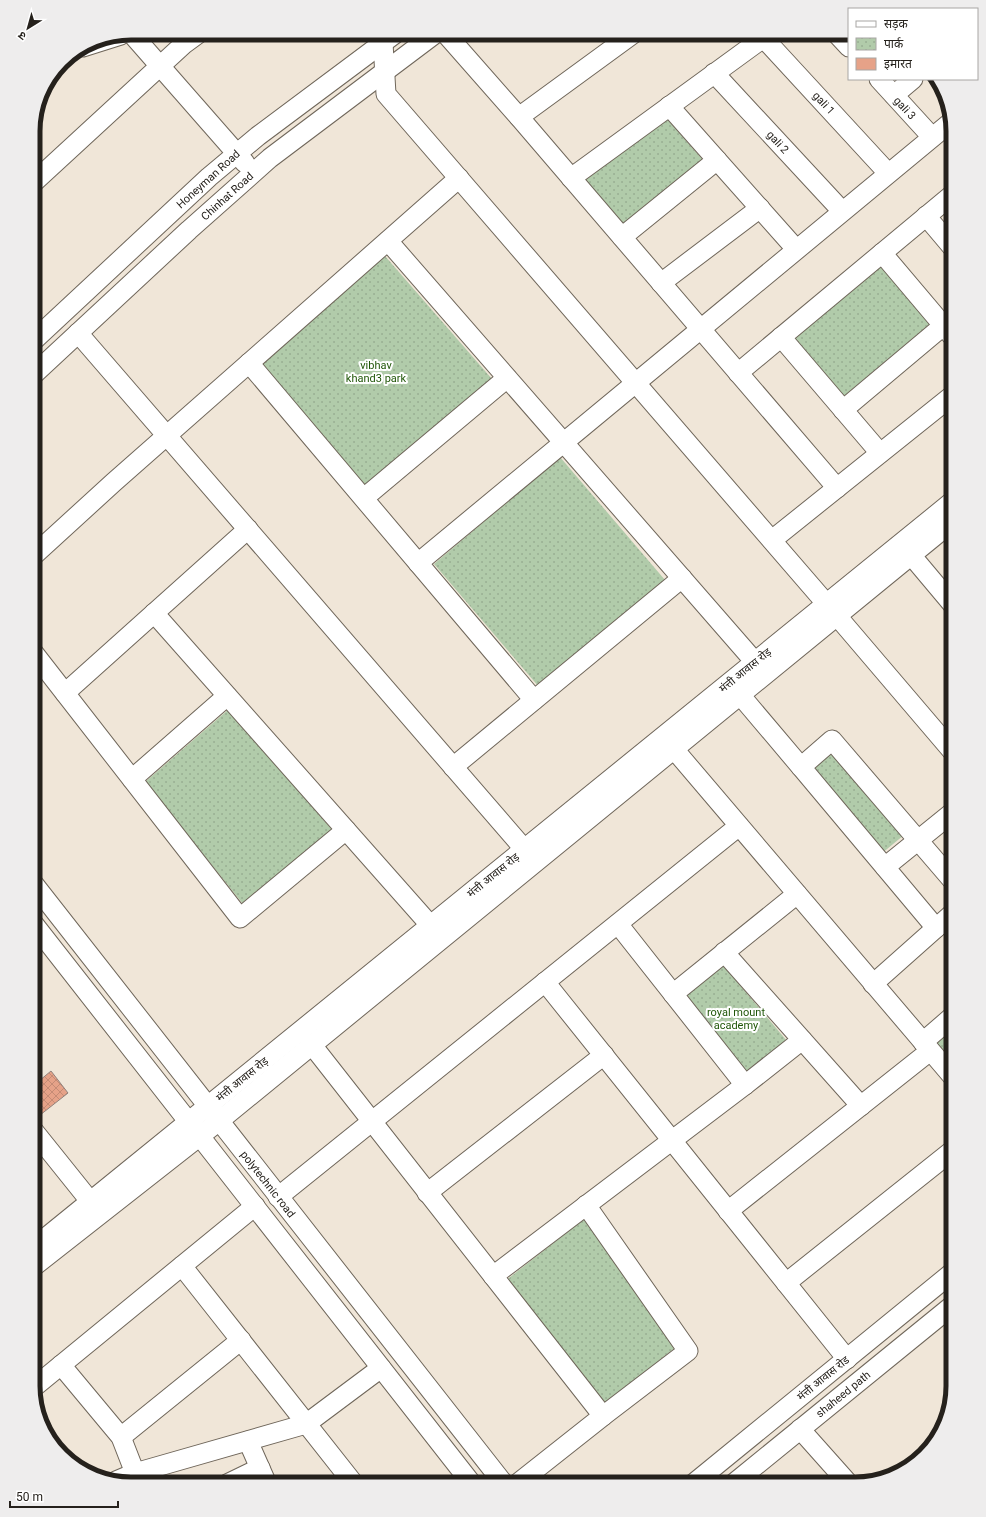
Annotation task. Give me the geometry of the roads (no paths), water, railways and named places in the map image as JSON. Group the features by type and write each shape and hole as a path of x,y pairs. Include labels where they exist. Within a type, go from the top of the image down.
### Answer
{"street":[{"path":"138,40 253,173"},
{"path":"40,176 189,40"},
{"name":"Honeyman Road","path":"40,334 209,177 236,154 387,40"},
{"path":"390,40 384,71 386,94 636,382 946,744"},
{"name":"Chinhat Road","path":"40,368 183,235 270,158 426,40"},
{"path":"451,40 837,488"},
{"path":"519,117 624,40"},
{"path":"571,178 714,74 758,40"},
{"name":"gali 1","path":"768,40 888,173"},
{"name":"gali 2","path":"714,74 842,212"},
{"name":"gali 3","path":"880,80 932,137"},
{"path":"894,95 913,80"},
{"path":"669,106 796,249"},
{"path":"418,563 946,126"},
{"path":"622,237 717,160"},
{"path":"40,550 114,482 459,178"},
{"path":"738,373 946,200"},
{"path":"662,283 760,208"},
{"path":"926,216 946,240"},
{"path":"388,241 755,662"},
{"path":"882,253 946,329"},
{"path":"78,333 530,856"},
{"path":"843,410 946,333"},
{"path":"781,337 880,453"},
{"path":"249,363 534,700"},
{"path":"364,498 507,378"},
{"path":"772,540 946,401"},
{"name":"मंत्ती आवास रोड़","path":"95,1208 213,1114 669,743 755,662 832,610 946,507"},
{"path":"946,527 911,555 832,610 739,696 669,743 946,1070"},
{"path":"65,693 248,529"},
{"path":"911,555 946,596"},
{"path":"454,767 682,578"},
{"path":"154,614 346,830 435,934 312,1045 213,1114"},
{"path":"40,661 240,918 346,830"},
{"path":"132,779 227,696"},
{"path":"739,696 741,696 936,928"},
{"path":"800,767 832,740 946,873"},
{"path":"885,867 946,818"},
{"path":"278,1197 739,826"},
{"name":"polytechnic road","path":"40,892 498,1477"},
{"path":"673,994 797,894"},
{"path":"873,984 946,919"},
{"path":"618,924 745,1085"},
{"path":"40,932 467,1477"},
{"path":"724,952 861,1106"},
{"path":"545,982 847,1359"},
{"path":"728,1211 861,1106 926,1046 946,1024"},
{"path":"493,1276 802,1040"},
{"path":"312,1045 603,1416"},
{"path":"427,1193 604,1055"},
{"path":"40,1139 95,1208"},
{"path":"786,1283 946,1156"},
{"path":"526,1477 688,1350 586,1205"},
{"path":"40,1382 255,1206"},
{"path":"40,1243 95,1208"},
{"path":"40,1260 95,1208"},
{"path":"182,1266 348,1477"},
{"name":"मंत्ती आवास रोड","path":"702,1477 946,1278"},
{"name":"shaheed path","path":"742,1477 946,1311"},
{"path":"120,1436 241,1340"},
{"path":"61,1365 120,1436 141,1476 248,1441 306,1424 381,1368"},
{"path":"800,1429 843,1477"},
{"path":"248,1441 264,1476"}],"park label":[{"name":"vibhav khand3 park","path":"376,371"},
{"name":"royal mount academy","path":"736,1018"}]}
